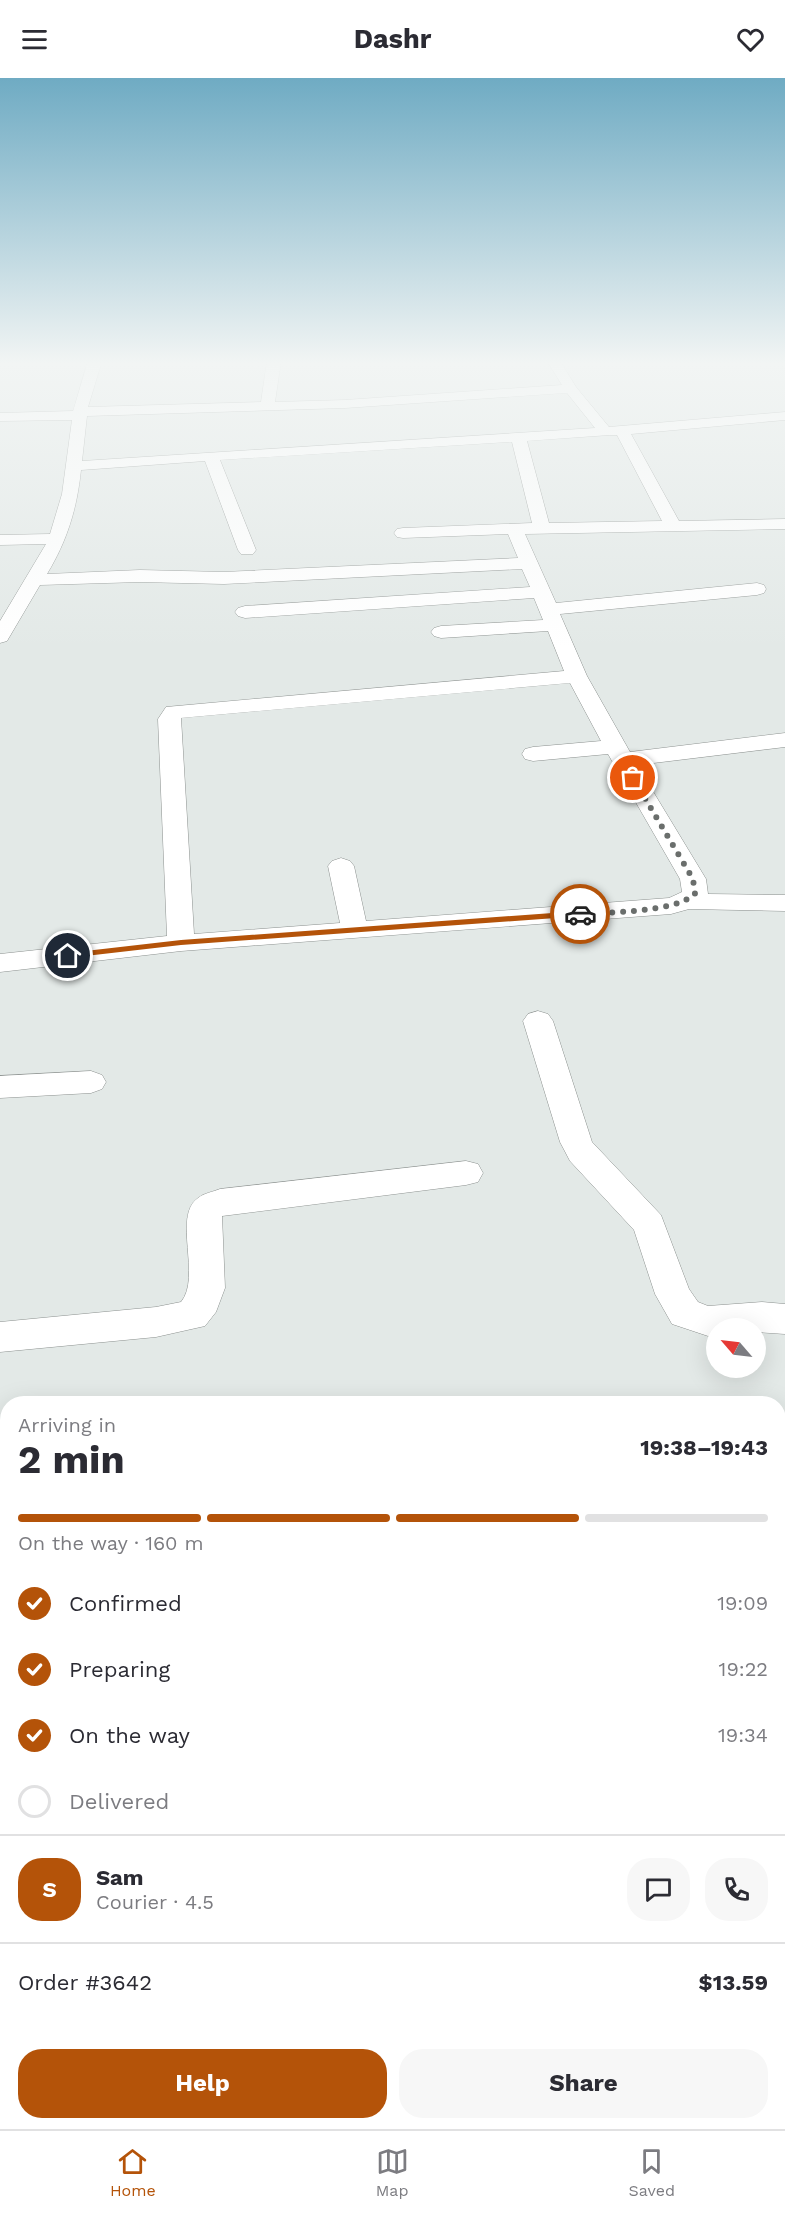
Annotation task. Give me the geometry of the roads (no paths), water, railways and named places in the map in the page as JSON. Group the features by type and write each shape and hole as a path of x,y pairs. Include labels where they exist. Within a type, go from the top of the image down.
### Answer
{"street":[{"path":"0,637 5,616 33,580 57,539 70,494 73,457"},
{"path":"72,466 201,457"},
{"path":"211,457 247,550"},
{"path":"523,457 542,528"},
{"path":"630,457 674,526"},
{"path":"403,533 514,528 785,524"},
{"path":"514,528 577,676 693,879 695,894 688,901"},
{"path":"0,540 57,539"},
{"path":"33,580 140,576 224,579 530,563"},
{"path":"245,612 547,609 757,589"},
{"path":"441,632 547,609"},
{"path":"181,943 169,719 174,712 577,676"},
{"path":"533,754 619,753 785,740"},
{"path":"341,866 354,931"},
{"path":"0,963 181,943 670,906 688,901 785,903"},
{"path":"538,1021 576,1142 592,1167 649,1224 678,1305 690,1316 708,1322 762,1317 785,1319"},
{"path":"0,1087 91,1082"},
{"path":"0,1337 156,1322 192,1315 203,1302 207,1288 205,1215 208,1208 220,1202 466,1173"}]}
